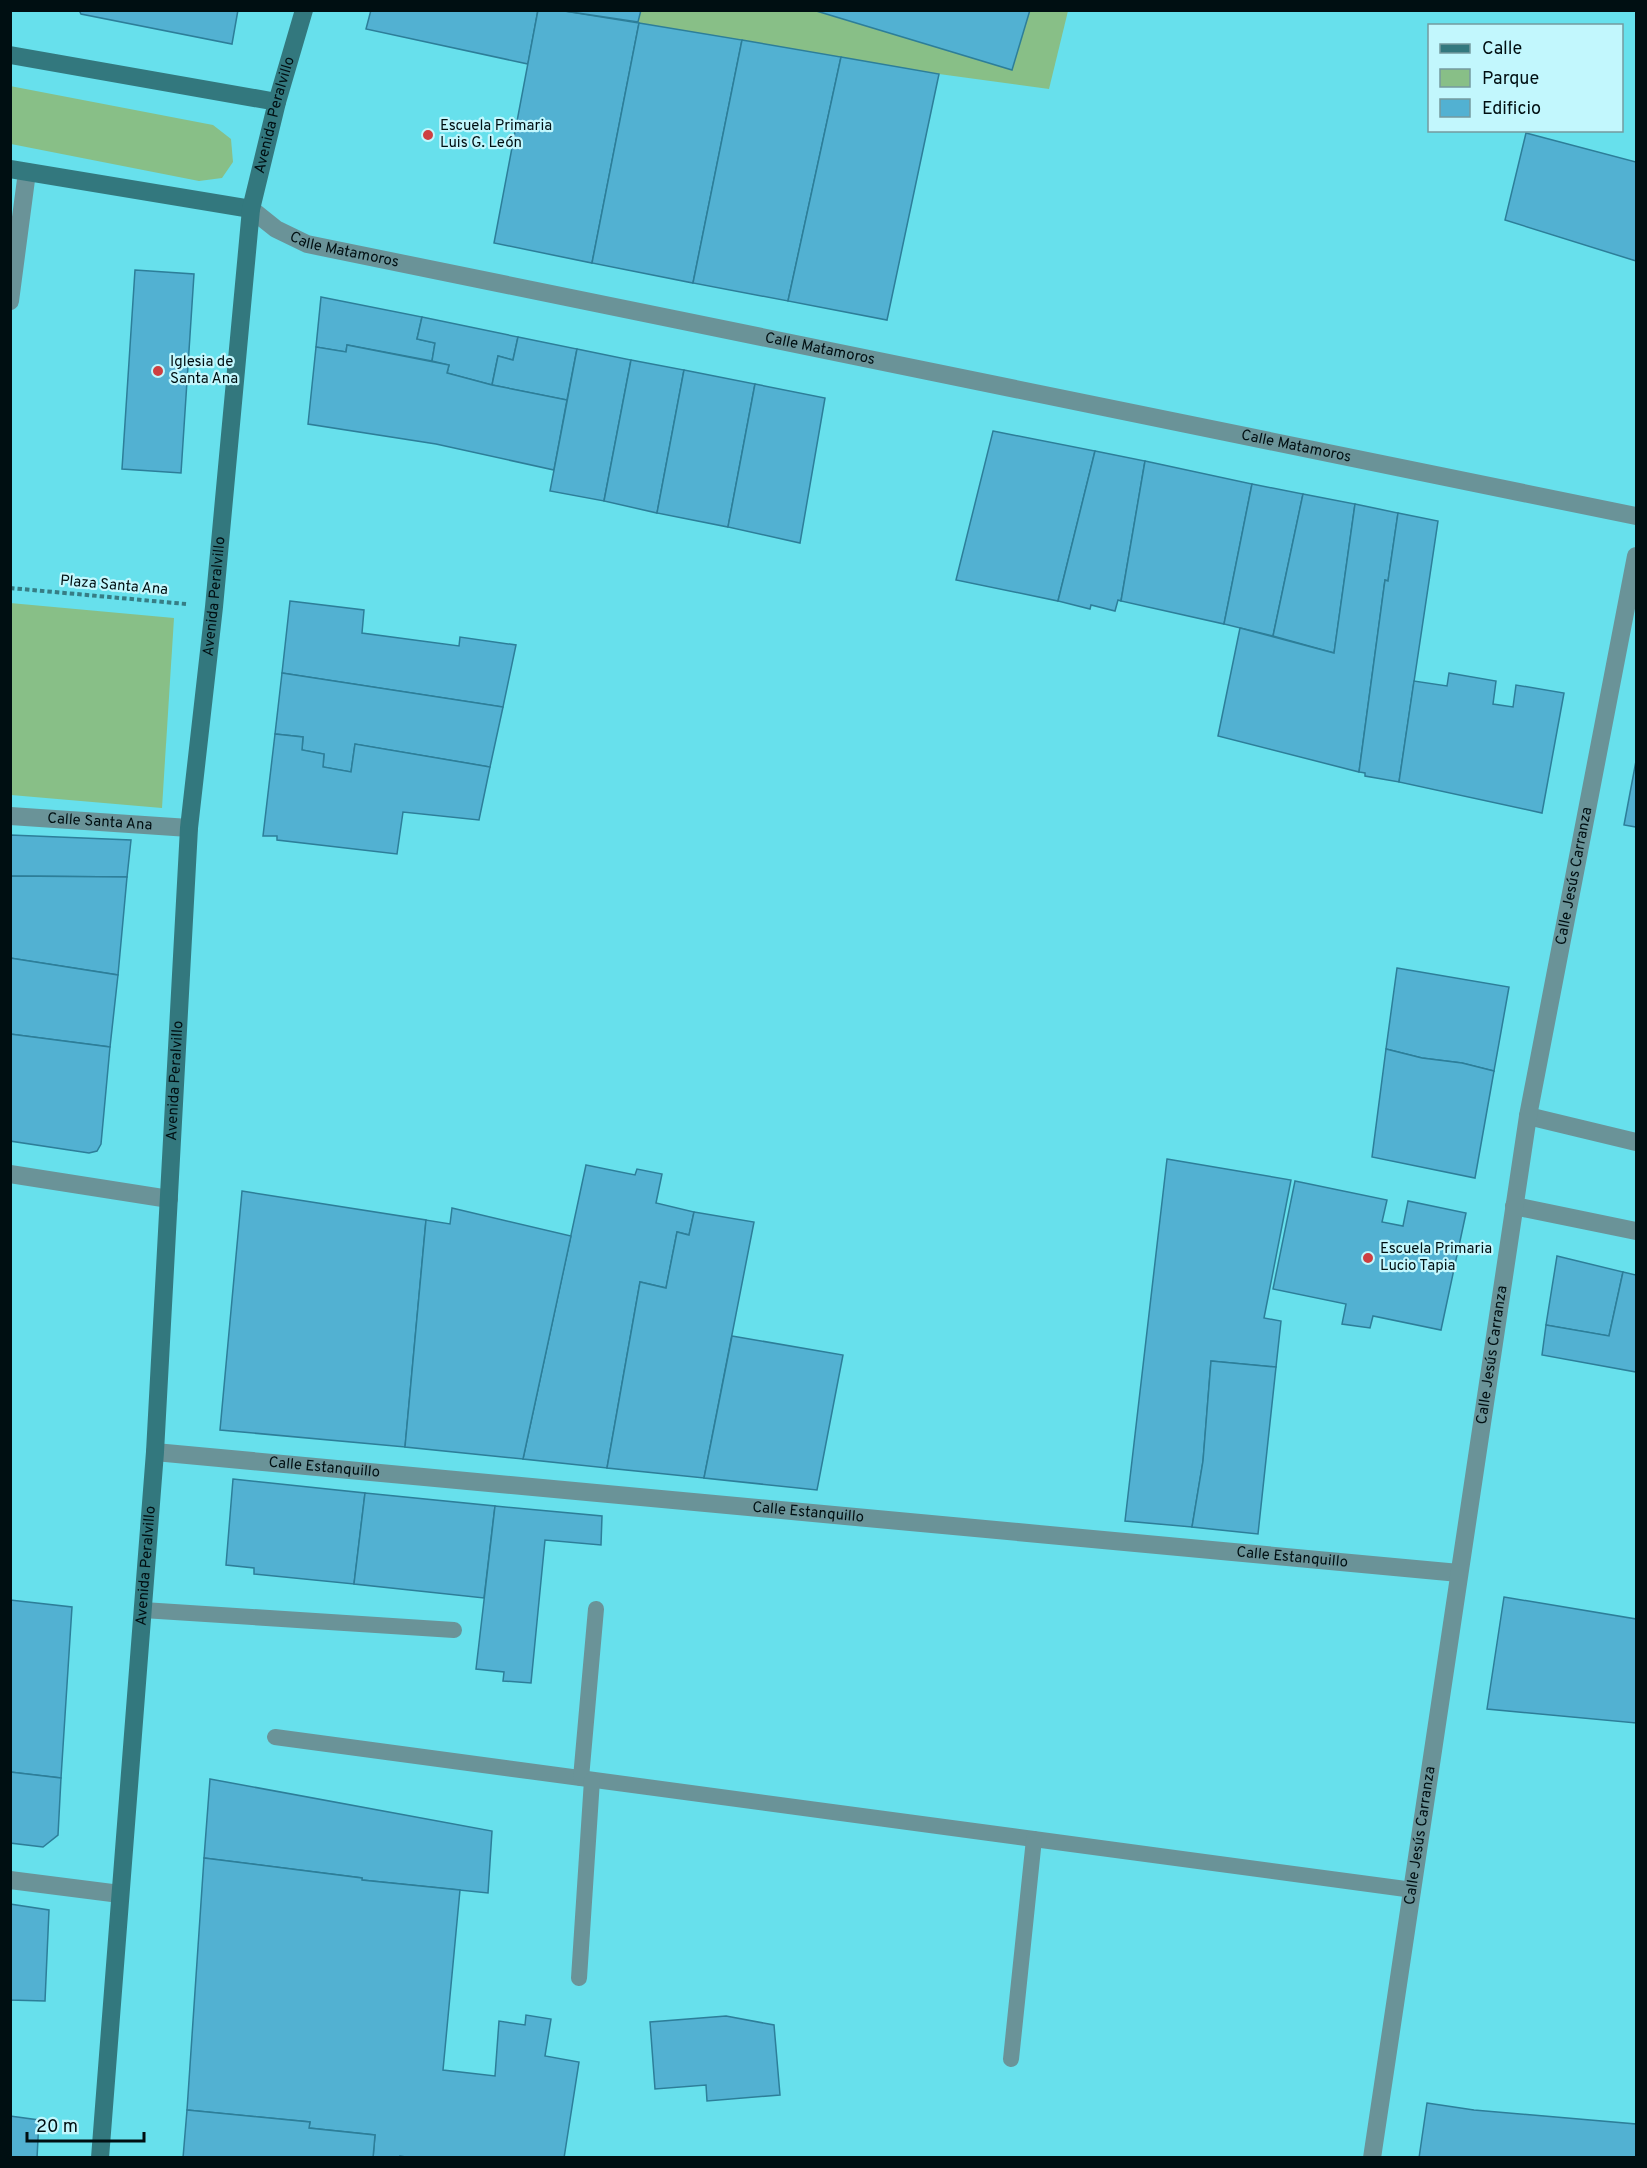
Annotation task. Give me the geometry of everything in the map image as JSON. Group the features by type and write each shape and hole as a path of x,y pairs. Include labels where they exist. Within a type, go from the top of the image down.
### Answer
{"street":[{"name":"Avenida Peralvillo","path":"100,2157 155,1452 189,828 214,607 251,208 276,102 304,10"},
{"path":"10,55 276,102"},
{"path":"10,301 19,171 251,208"},
{"name":"Calle Matamoros","path":"251,208 276,229 307,244 1636,516"},
{"name":"Calle Jesús Carranza","path":"1372,2157 1528,1116 1636,556"},
{"name":"Calle Santa Ana","path":"10,816 189,828"},
{"path":"1528,1116 1636,1142"},
{"path":"10,1174 169,1199"},
{"path":"1514,1206 1636,1231"},
{"name":"Calle Estanquillo","path":"155,1452 1459,1573"},
{"path":"10,1880 120,1894"}],"lane":[{"path":"579,1978 586,1779 596,1609"},
{"path":"143,1610 454,1630"},
{"path":"275,1737 1413,1890"},
{"path":"1011,2059 1034,1839"}],"path":[{"name":"Plaza Santa Ana","path":"10,588 214,607"}],"green space":[{"path":"641,10 1068,11 1049,89 939,74 639,23"},
{"path":"10,86 213,125 231,139 233,162 222,178 199,181 11,144"},
{"path":"10,603 174,618 162,808 11,795"}],"building":[{"path":"79,10 238,10 232,44 81,14"},
{"path":"371,10 538,10 528,64 366,29"},
{"path":"538,10 558,10 639,23 592,263 494,243"},
{"path":"558,10 641,10 638,22"},
{"path":"813,10 1030,10 1012,70"},
{"path":"639,23 742,40 693,283 592,263"},
{"path":"742,40 841,57 788,301 693,283"},
{"path":"841,57 939,74 887,320 788,301"},
{"path":"1526,133 1636,162 1636,261 1505,220"},
{"name":"Iglesia de Santa Ana","path":"135,270 194,274 181,473 122,469"},
{"path":"321,297 422,317 417,339 435,343 432,361 347,345 346,352 316,347"},
{"path":"422,317 518,337 513,360 498,356 492,385 447,373 449,365 432,361 435,343 417,339"},
{"path":"518,337 577,349 567,400 492,385 498,356 513,360"},
{"path":"347,345 449,365 447,373 492,385 567,400 554,470 436,444 308,424 316,347 346,352"},
{"path":"577,349 631,360 604,501 550,491"},
{"path":"631,360 684,370 657,513 604,501"},
{"path":"684,370 755,384 728,527 657,513"},
{"path":"755,384 825,398 800,543 728,527"},
{"path":"993,431 1095,451 1058,601 956,580"},
{"path":"1095,451 1145,461 1121,601 1118,600 1115,611 1091,605 1090,609 1058,601"},
{"path":"1145,461 1252,484 1224,624 1121,601"},
{"path":"1252,484 1303,494 1273,636 1224,624"},
{"path":"1303,494 1355,504 1334,653 1273,636"},
{"path":"1355,504 1398,513 1388,581 1385,580 1359,772 1218,736 1240,628 1334,653"},
{"path":"1398,513 1438,521 1399,782 1365,776 1365,773 1359,772 1385,580 1388,581"},
{"path":"290,601 364,610 362,633 459,646 460,637 516,645 503,707 282,673"},
{"path":"282,673 503,707 490,767 355,744 351,772 323,767 324,754 302,750 303,737 275,734"},
{"path":"1449,673 1496,681 1493,704 1513,707 1516,685 1564,693 1542,813 1399,782 1414,681 1447,686"},
{"path":"275,734 303,737 302,750 324,754 323,767 351,772 355,744 490,767 479,820 403,812 397,854 277,840 277,836 263,836"},
{"path":"1636,761 1636,827 1624,825"},
{"path":"10,835 131,840 127,877 10,876"},
{"path":"10,876 127,877 118,975 10,958"},
{"path":"10,958 118,975 110,1047 10,1034"},
{"path":"1397,968 1509,987 1494,1071 1386,1049"},
{"path":"10,1034 110,1047 101,1144 97,1151 89,1153 10,1141"},
{"path":"1386,1049 1494,1071 1475,1178 1372,1157"},
{"path":"1167,1159 1291,1180 1264,1318 1281,1321 1276,1367 1211,1361 1203,1461 1192,1527 1125,1521"},
{"path":"586,1165 635,1175 637,1169 662,1174 656,1203 694,1212 689,1235 677,1232 666,1288 640,1282 607,1468 523,1459"},
{"name":"Escuela Primaria Lucio Tapia","path":"1295,1181 1387,1200 1382,1222 1403,1226 1408,1201 1466,1213 1441,1330 1373,1316 1370,1328 1342,1324 1346,1304 1273,1289"},
{"path":"242,1191 426,1220 405,1447 220,1430"},
{"path":"452,1208 571,1236 523,1459 405,1447 426,1220 450,1224"},
{"path":"694,1212 754,1222 704,1478 607,1468 640,1282 666,1288 677,1232 689,1235"},
{"path":"1557,1256 1623,1272 1609,1336 1546,1325"},
{"path":"1623,1272 1636,1275 1636,1372 1542,1355 1546,1325 1609,1336"},
{"path":"732,1336 843,1355 817,1490 704,1478"},
{"path":"1211,1361 1276,1367 1258,1534 1192,1527 1203,1461"},
{"path":"233,1479 365,1493 354,1584 254,1574 254,1568 226,1565"},
{"path":"365,1493 495,1506 484,1598 354,1584"},
{"path":"495,1506 602,1516 601,1545 545,1540 531,1683 503,1681 504,1672 476,1669"},
{"path":"1504,1597 1636,1619 1636,1723 1487,1709"},
{"path":"10,1600 72,1607 61,1778 10,1772"},
{"path":"10,1772 61,1778 58,1835 43,1847 10,1843"},
{"path":"210,1779 492,1831 488,1893 362,1880 362,1878 204,1858"},
{"path":"204,1858 362,1878 362,1880 460,1890 443,2070 495,2076 499,2021 525,2025 526,2015 551,2019 545,2056 579,2062 564,2158 413,2158 400,2156 400,2158 373,2158 375,2135 309,2128 310,2122 187,2110"},
{"path":"10,1904 49,1910 45,2001 10,2000"},
{"path":"726,2016 774,2025 780,2095 707,2101 706,2085 655,2089 650,2022"},
{"path":"1427,2103 1474,2110 1636,2124 1636,2158 1419,2158"},
{"path":"187,2110 310,2122 309,2128 375,2135 373,2158 183,2158"},
{"path":"10,2116 39,2120 37,2158 10,2158"}],"place":[{"name":"Escuela Primaria Luis G. León","path":"428,135"},
{"name":"Iglesia de Santa Ana","path":"158,371"},
{"name":"Escuela Primaria Lucio Tapia","path":"1368,1258"}]}
